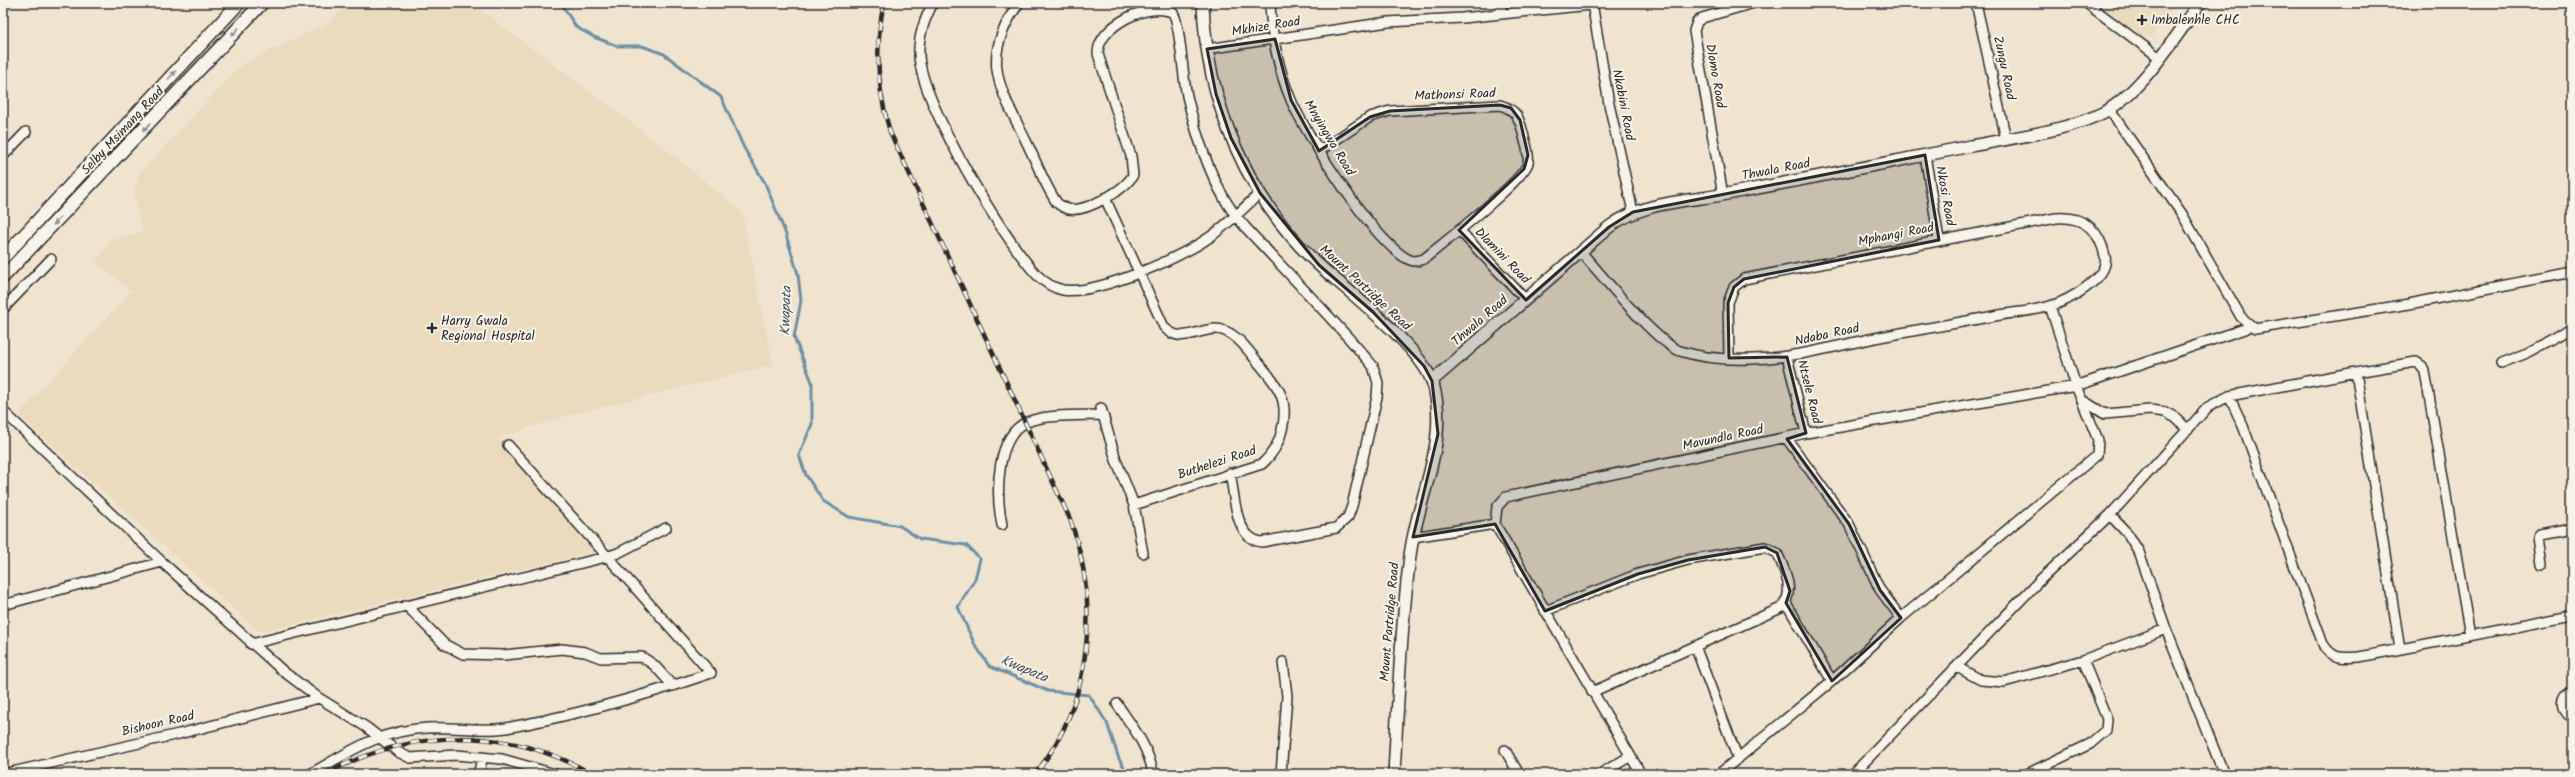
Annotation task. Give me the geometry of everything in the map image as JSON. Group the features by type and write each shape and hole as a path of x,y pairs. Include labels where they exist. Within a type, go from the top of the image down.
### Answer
{"main road":[{"name":"Selby Msimang Road","path":"3,258 239,3"},
{"name":"Selby Msimang Road","path":"3,277 262,3"}],"street":[{"path":"933,3 921,35 919,55 930,97 983,198 1029,264 1044,282 1063,290 1092,289 1139,272 1198,244 1237,215 1260,193"},
{"path":"1019,3 1002,32 997,49 996,74 1057,203 1068,209 1075,210 1105,198 1130,181 1133,169 1098,46 1106,29 1132,10 1156,4 1169,9 1176,19 1186,96 1199,138 1224,198 1237,215 1373,366 1378,383 1352,506 1348,516 1336,528 1262,542 1250,539 1240,523 1230,473"},
{"name":"Mount Partridge Road","path":"1203,3 1207,49 1216,94 1231,138 1260,193 1318,265 1373,312 1424,366 1432,381 1438,415 1438,434 1413,537 1402,636 1394,774"},
{"name":"Mnyingwa Road","path":"1270,3 1275,39 1284,79 1291,100 1319,150 1358,208 1392,247 1413,261"},
{"path":"1501,3 1501,14"},
{"name":"Dlomo Road","path":"1724,195 1694,31 1697,22 1702,18 1754,3"},
{"name":"Zungu Road","path":"1976,3 2006,139"},
{"path":"2086,3 2160,58"},
{"name":"Thwala Road","path":"1432,381 1609,227 1632,212 1649,206 1724,195 2006,139 2075,123 2109,109 2120,102 2160,58 2200,3"},
{"name":"Mkhize Road","path":"1207,49 1388,22 1501,14 1591,4"},
{"name":"Nkabini Road","path":"1591,4 1609,104 1632,212"},
{"name":"Mathonsi Road","path":"1319,150 1370,117 1390,111 1488,105 1511,108 1520,120 1528,155 1528,165 1512,183 1459,230 1424,259 1413,261"},
{"path":"2109,109 2182,214 2241,317 2250,327 2261,330 2572,272"},
{"path":"3,156 26,132"},
{"name":"Nkosi Road","path":"1924,155 1939,240"},
{"name":"Buthelezi Road","path":"1105,198 1161,321 1168,332 1182,336 1215,329 1226,331 1246,348 1281,392 1286,410 1280,437 1275,449 1262,464 1134,505"},
{"name":"Mphangi Road","path":"1729,358 1728,303 1734,287 1744,279 1939,240 2071,216 2081,221 2097,236 2104,249 2106,260 2105,268"},
{"name":"Dlamini Road","path":"1459,230 1526,300"},
{"name":"Ndaba Road","path":"1581,252 1636,313 1670,346 1687,352 1752,360 1787,357 1883,336 2050,306 2091,284 2105,268"},
{"path":"3,309 51,259"},
{"path":"1718,774 1832,680 1901,618 2097,455 2098,440 2076,386 2050,306"},
{"name":"Mavundla Road","path":"1495,524 1497,507 1506,497 1515,494 1806,434 2076,386 2250,327"},
{"path":"2501,363 2572,329"},
{"name":"Ntsele Road","path":"1787,357 1806,434"},
{"path":"1853,774 2040,580 2110,515 2208,407 2229,396 2416,362 2422,366 2470,636"},
{"path":"2356,372 2400,648"},
{"path":"2229,396 2243,426 2323,644 2328,652 2338,658 2470,636 2572,616"},
{"path":"2082,400 2105,414 2150,410 2165,412 2176,418 2188,430"},
{"path":"3,411 251,644 318,698 352,717 398,752 410,758 456,755 483,757 520,763 554,774"},
{"path":"1002,525 998,508 1000,470 1004,452 1015,430 1032,420 1102,412 1116,460 1134,505 1143,553"},
{"path":"1787,439 1848,524 1880,590 1901,618"},
{"path":"310,774 349,750 380,737 427,728 504,728 573,714 672,686 711,673 606,557 508,444"},
{"path":"2110,515 2128,534 2139,552 2166,629 2224,774"},
{"path":"1413,537 1495,524 1629,757 1641,774"},
{"path":"251,644 606,557 618,553 666,528"},
{"path":"2542,565 2538,536 2540,534 2572,528"},
{"path":"1545,611 1638,574 1688,560 1765,547 1777,553 1790,590 1786,603 1781,608 1592,692"},
{"path":"3,605 162,562"},
{"path":"1786,603 1832,680"},
{"path":"406,605 444,644 462,654 504,655 562,649 584,652 601,658 642,657 657,669 672,686"},
{"path":"1957,667 1980,680 2004,682 2083,660 2166,629"},
{"path":"1696,646 1738,759"},
{"path":"2027,774 2090,744 2106,730 2107,719 2083,660"},
{"path":"1281,774 1287,696 1283,662"},
{"path":"2572,690 2565,697 2563,706 2566,714 2572,719"},
{"name":"Bishoon Road","path":"3,774 179,734 318,698"},
{"path":"1117,704 1141,740 1148,754 1153,774"},
{"path":"1505,750 1519,774"},
{"path":"478,774 483,757"},
{"path":"1600,774 1629,757"}],"highlighted area":[{"path":"1275,39 1291,100 1319,151 1370,117 1390,111 1500,105 1511,108 1520,120 1528,155 1524,169 1459,230 1526,300 1609,227 1633,212 1925,155 1939,240 1744,279 1734,287 1728,303 1729,358 1787,357 1806,433 1787,439 1849,524 1880,590 1901,618 1832,681 1786,603 1790,591 1777,553 1765,547 1688,560 1638,574 1545,611 1495,524 1413,537 1438,434 1432,381 1424,366 1373,312 1319,265 1260,193 1231,138 1216,94 1207,49"}],"shaded area":[{"name":"Harry Gwala Regional Hospital","path":"348,3 472,3 671,153 742,212 773,365 566,416 497,438 596,551 260,632 18,415 131,291 96,262 112,240 142,232 134,192 140,173 242,64 330,22"},
{"name":"Imbalenhle CHC","path":"2098,3 2178,3 2151,37 2141,36"}],"waterway":[{"name":"Kwapata","path":"561,3 576,27 594,37 617,46 642,46 664,54 721,97 744,148 765,183 785,232 798,274 801,301 794,337 812,382 812,424 799,455 806,475 823,501 849,517 900,526 920,539 966,545 980,559 975,579 958,607 974,643 989,666 1048,691 1089,695 1107,723 1119,759 1128,774"}],"railway":[{"path":"884,3 879,36 878,68 882,100 890,132 1070,519 1079,551 1085,584 1087,618 1086,651 1079,684 1069,716 1054,746 1035,774"},
{"path":"326,774 358,759 391,748 425,741 459,738 493,740 527,747 560,758 592,774"}],"place":[{"name":"Imbalenhle CHC","path":"2142,20"},
{"name":"Harry Gwala Regional Hospital","path":"432,328"}]}
